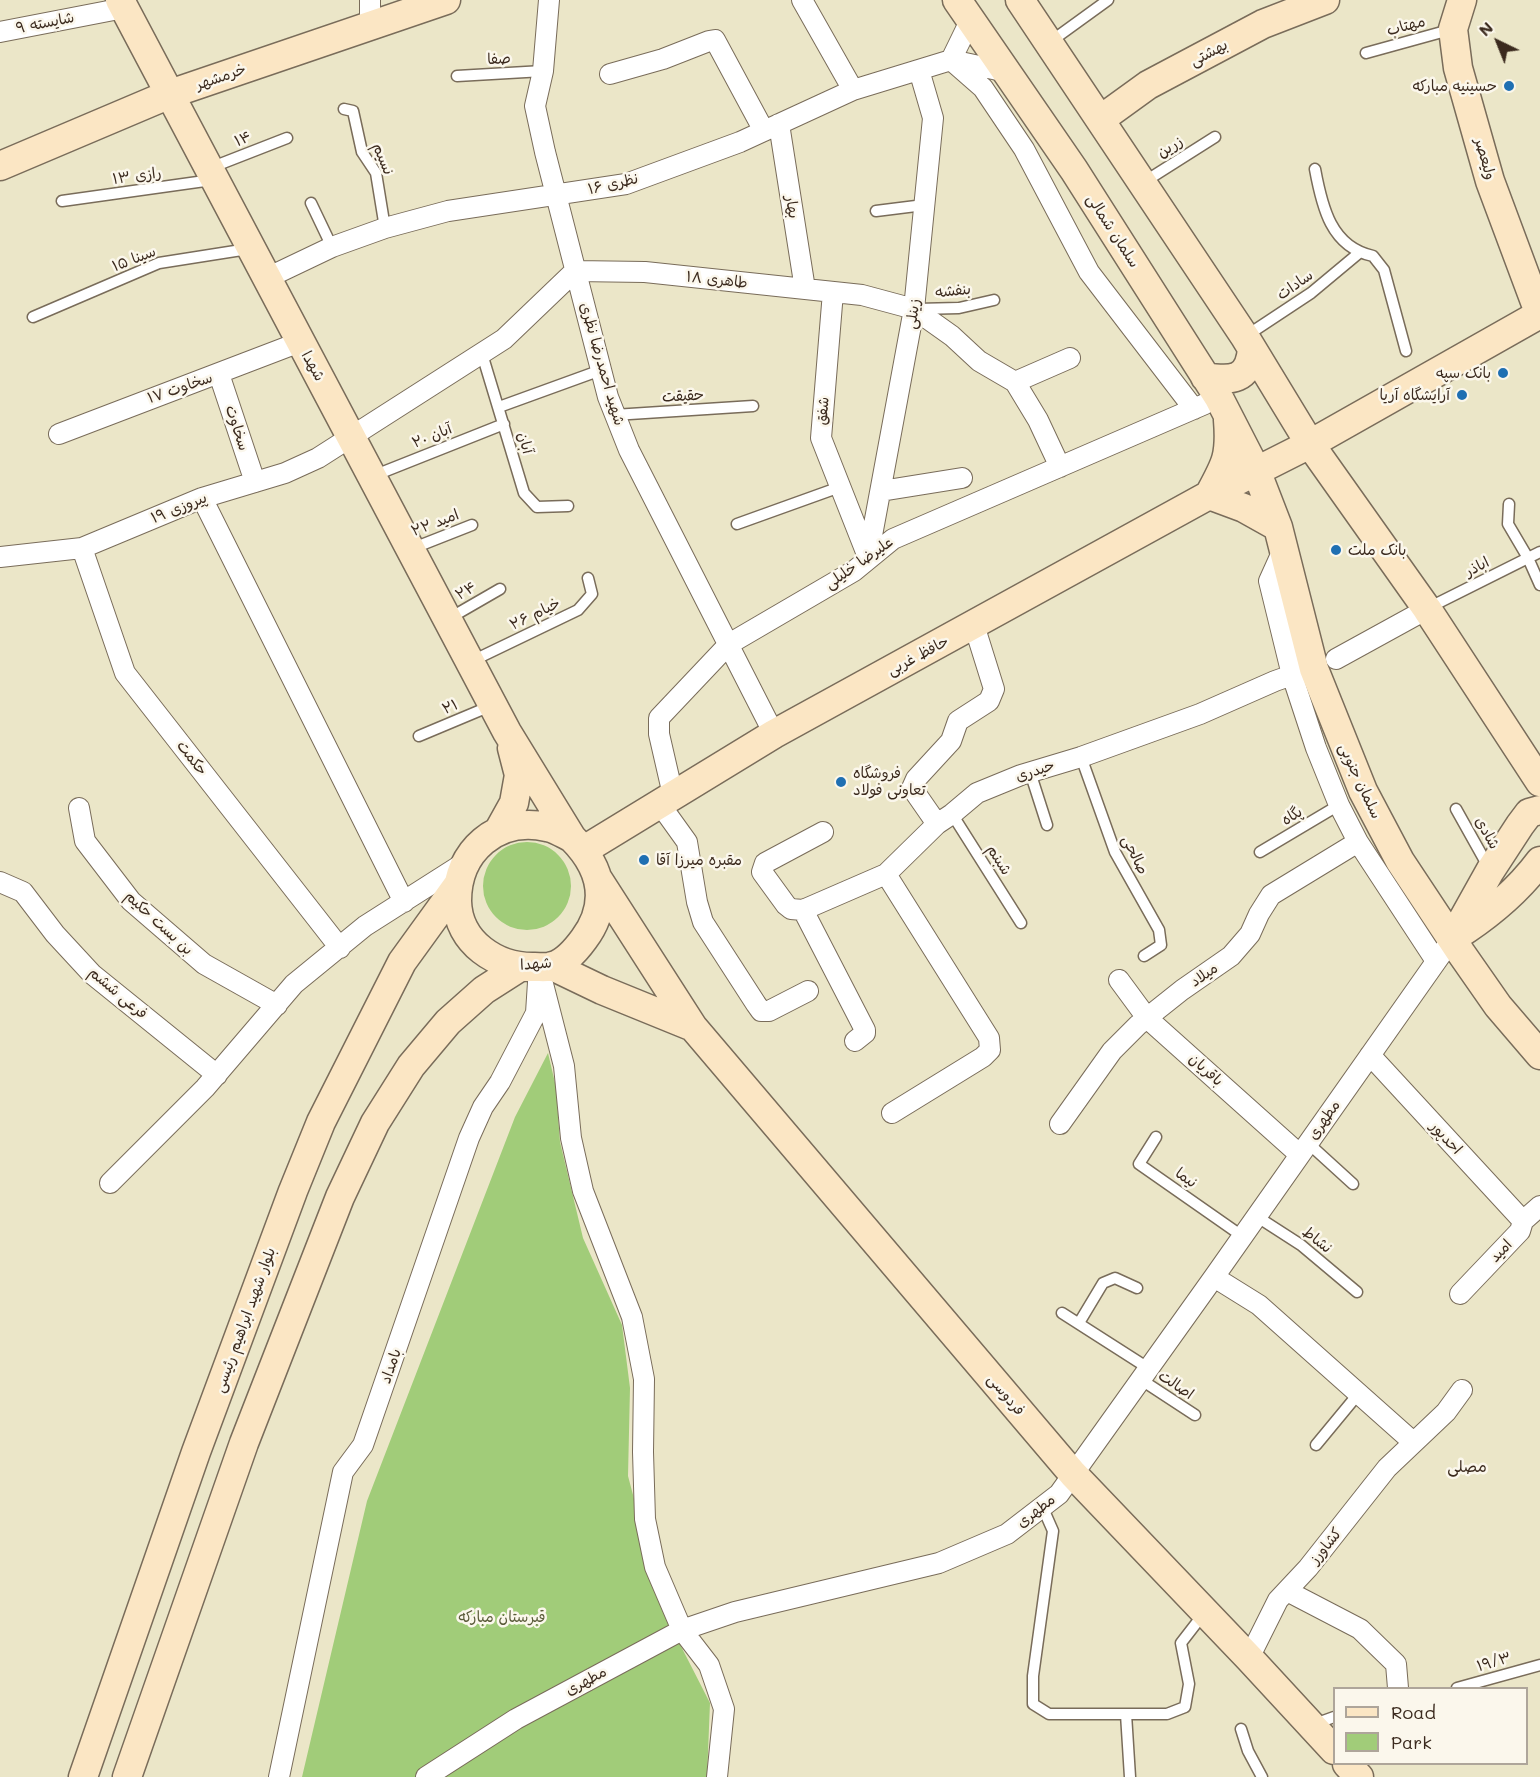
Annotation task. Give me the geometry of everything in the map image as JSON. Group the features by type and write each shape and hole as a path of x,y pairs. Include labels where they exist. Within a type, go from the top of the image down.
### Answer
{"main road":[{"name":"خرمشهر","path":"0,165 370,13 446,0"},
{"path":"1020,0 1249,343 1310,444 1427,609 1540,782"},
{"name":"بهشتی","path":"1101,119 1148,85 1263,24 1325,0"},
{"name":"ولیعصر","path":"1462,0 1453,28 1458,68 1490,181 1540,314"},
{"name":"شهدا","path":"122,4 507,732 593,864 598,879 600,904 592,928 567,959 537,967 498,961 479,949 465,931 457,909 461,875"},
{"name":"سلمان شمالی","path":"964,10 1074,170 1218,396 1256,470"},
{"name":"حافظ غربی","path":"578,844 666,799 774,734 1209,495 1310,444 1540,314"},
{"path":"1249,343 1251,360 1247,368 1240,375 1231,379 1218,396 1230,439 1227,462 1209,495 1244,508 1280,538"},
{"name":"سلمان جنوبی","path":"1256,470 1280,538 1314,669 1359,783 1444,950 1498,1006 1540,1055"},
{"path":"500,830 514,803 519,775 507,732"},
{"name":"مطهری","path":"1444,950 1490,871 1525,818 1529,813 1540,810"},
{"path":"461,875 479,843 500,830 524,824 549,827 578,844"},
{"name":"مطهری","path":"1444,950 1506,900 1540,861"},
{"name":"بلوار شهید ابراهیم رئیسی","path":"83,1777 200,1441 321,1122 402,962 461,875"},
{"name":"فردوسی","path":"598,879 693,1027 1073,1474 1249,1658 1323,1721 1333,1745"},
{"path":"127,1777 244,1443 340,1197 375,1123 411,1066 448,1022 484,990 537,967 602,990 693,1027"},
{"path":"1348,1765 1359,1777"}],"street":[{"name":"شهید احمدرضا نظری","path":"549,0 543,71 535,106 601,370 629,450 774,734"},
{"path":"802,0 853,90"},
{"name":"شایسته ۹","path":"0,32 122,4"},
{"path":"951,60 964,10"},
{"name":"بهار","path":"610,74 663,59 715,40 771,128 805,289"},
{"path":"951,60 1007,72"},
{"path":"951,60 983,88 1023,149 1089,272 1194,409"},
{"name":"نظری ۱۶","path":"267,278 332,247 385,228 448,211 626,184 740,142 853,90 951,60"},
{"name":"زینلی","path":"868,557 914,309 933,118 919,70"},
{"path":"352,436 504,339 575,271"},
{"name":"طاهری ۱۸","path":"575,271 645,272 862,295 914,309 952,336 979,361 1015,382 1038,420 1060,467"},
{"name":"شفق","path":"833,292 821,438 868,557"},
{"name":"سخاوت ۱۷","path":"59,434 300,342"},
{"path":"1015,382 1070,358"},
{"name":"سخاوت","path":"219,374 255,482"},
{"name":"علیرضا خلیلی","path":"666,799 659,718 729,644 846,576 892,538 1194,409 1218,396"},
{"name":"پیروزی ۱۹","path":"0,556 82,548 202,498 285,473 318,458 352,436"},
{"path":"881,491 962,478"},
{"path":"202,498 404,902"},
{"path":"1280,538 1269,581 1292,675 1316,748 1339,805 1358,842 1444,950"},
{"name":"حکمت","path":"82,548 125,673 340,948"},
{"path":"1336,659 1427,609"},
{"path":"944,819 912,788 916,779 951,741 958,721 989,701 994,689 974,625"},
{"name":"حیدری","path":"803,910 886,874 944,819 977,793 1030,772 1080,757 1200,714 1292,675"},
{"path":"666,799 687,842 697,902 703,922 761,1011 769,1011 808,991"},
{"name":"بن بست حکیم","path":"79,807 85,841 131,901 204,964 277,1005"},
{"path":"823,832 765,863 762,872 786,905 791,909 803,910 865,1030 865,1033 855,1041"},
{"name":"میلاد","path":"1060,1124 1112,1051 1147,1018 1182,990 1232,956 1250,934 1271,895 1358,842"},
{"path":"886,874 989,1038 990,1050 983,1057 892,1113"},
{"path":"110,1183 217,1074 294,984 365,926 404,902 461,875"},
{"name":"فرعی ششم","path":"0,882 24,892 55,934 92,974 217,1074"},
{"name":"مطهری","path":"426,1777 516,1719 682,1630 735,1612 939,1563 1007,1534 1059,1494 1444,950"},
{"path":"537,967 564,1066 572,1138 583,1191 632,1317 644,1379 645,1519 655,1567 682,1630 709,1665 724,1709 717,1777"},
{"name":"بامداد","path":"279,1777 344,1472 363,1445 469,1138 483,1107 500,1082 536,1013 537,967"},
{"name":"باقریان","path":"1119,980 1147,1018 1304,1148"},
{"name":"احدپور","path":"1370,1055 1523,1221"},
{"name":"امید","path":"1460,1294 1520,1231 1523,1221 1540,1206"},
{"path":"1214,1277 1259,1305 1413,1442"},
{"name":"کشاورز","path":"1249,1658 1278,1600 1308,1568 1387,1468 1446,1412 1462,1390"},
{"path":"1287,1591 1360,1629 1395,1664 1398,1687"}],"lane":[{"path":"1049,43 1108,0"},
{"name":"مهتاب","path":"1366,52 1453,28"},
{"name":"صفا","path":"457,76 543,71"},
{"name":"نسیم","path":"344,109 354,111 362,152 376,173 385,228"},
{"name":"زرین","path":"1142,183 1215,137"},
{"name":"۱۴","path":"212,174 287,138"},
{"path":"1316,169 1320,198 1341,241 1359,253 1373,256 1384,270 1407,351"},
{"name":"رازی ۱۳","path":"62,201 212,174"},
{"path":"311,203 332,247"},
{"path":"876,211 924,205"},
{"name":"سینا ۱۵","path":"33,317 159,263 251,248"},
{"name":"سادات","path":"1249,343 1359,253"},
{"name":"بنفشه","path":"914,309 959,308 994,300"},
{"name":"آبان","path":"482,354 524,493 537,507 568,506"},
{"path":"499,407 601,370"},
{"name":"حقیقت","path":"615,415 753,406"},
{"name":"آبان ۲۰","path":"371,477 504,424"},
{"path":"736,524 840,487"},
{"path":"1509,504 1508,524 1528,558 1540,585"},
{"name":"امید ۲۲","path":"410,549 472,525"},
{"name":"اباذر","path":"1427,609 1540,552"},
{"name":"خیام ۲۶","path":"470,662 578,610 592,594 588,578"},
{"name":"۲۴","path":"447,619 500,589"},
{"name":"۲۱","path":"419,736 493,705"},
{"name":"صالحی","path":"1080,757 1115,852 1159,930 1161,945 1144,956"},
{"path":"1030,772 1047,825"},
{"name":"پگاه","path":"1260,852 1339,805"},
{"name":"شادی","path":"1456,809 1490,871"},
{"name":"شبنم","path":"944,819 1021,923"},
{"name":"نیما","path":"1156,1137 1139,1164 1242,1236"},
{"path":"1304,1148 1353,1184"},
{"name":"نشاط","path":"1256,1216 1301,1245 1357,1292"},
{"path":"1079,1323 1103,1283 1116,1278 1137,1288"},
{"name":"اصالت","path":"1062,1313 1079,1323 1195,1415"},
{"path":"1316,1445 1359,1393"},
{"path":"1042,1506 1053,1532 1033,1676 1033,1704 1049,1714 1167,1714 1185,1707 1189,1684 1181,1643 1205,1612"},
{"name":"۱۹/۳","path":"1464,1687 1540,1665"},
{"path":"1126,1714 1130,1777"},
{"path":"1241,1729 1248,1751 1262,1777"}],"green space":[{"path":"527,842 552,849 564,861 571,886 564,911 552,923 527,930 502,923 490,911 483,886 490,861 502,849"},
{"name":"قبرستان مبارکه","path":"548,1053 556,1087 560,1142 583,1238 622,1325 630,1388 628,1476 665,1615 710,1703 707,1777 302,1777 367,1501 515,1117"}],"place":[{"name":"حسینیه مبارکه","path":"1509,86"},
{"name":"بانک سپه","path":"1503,373"},
{"name":"آرایشگاه آریا","path":"1462,395"},
{"name":"بانک ملت","path":"1336,550"},
{"name":"فروشگاه تعاونی فولاد","path":"841,782"},
{"name":"مقبره میرزا آقا","path":"644,860"}],"district":[{"name":"مصلی","path":"1467,1467"}]}
